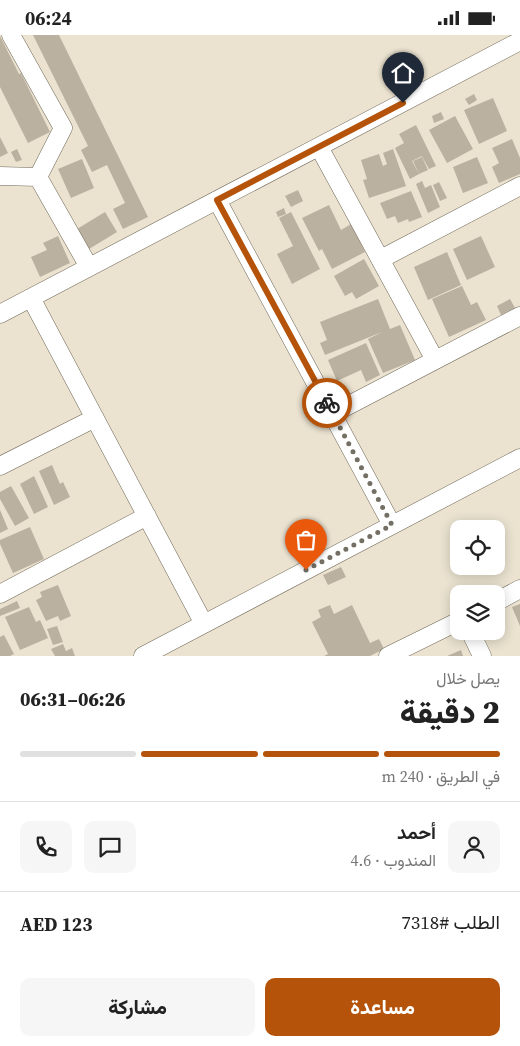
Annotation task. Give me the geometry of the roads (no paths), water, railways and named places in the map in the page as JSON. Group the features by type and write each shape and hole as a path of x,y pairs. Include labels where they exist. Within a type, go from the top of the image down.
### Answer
{"street":[{"path":"11,35 63,128 38,177"},
{"path":"0,314 520,41"},
{"path":"320,147 435,360"},
{"path":"0,176 38,177"},
{"path":"38,177 89,267"},
{"path":"381,259 520,186"},
{"path":"217,200 392,525"},
{"path":"31,298 204,624"},
{"path":"332,414 520,316"},
{"path":"0,466 95,418"},
{"path":"143,656 392,525 519,461"},
{"path":"0,593 147,516"},
{"path":"505,597 520,589"},
{"path":"388,656 450,625"},
{"path":"474,640 482,656"}]}
